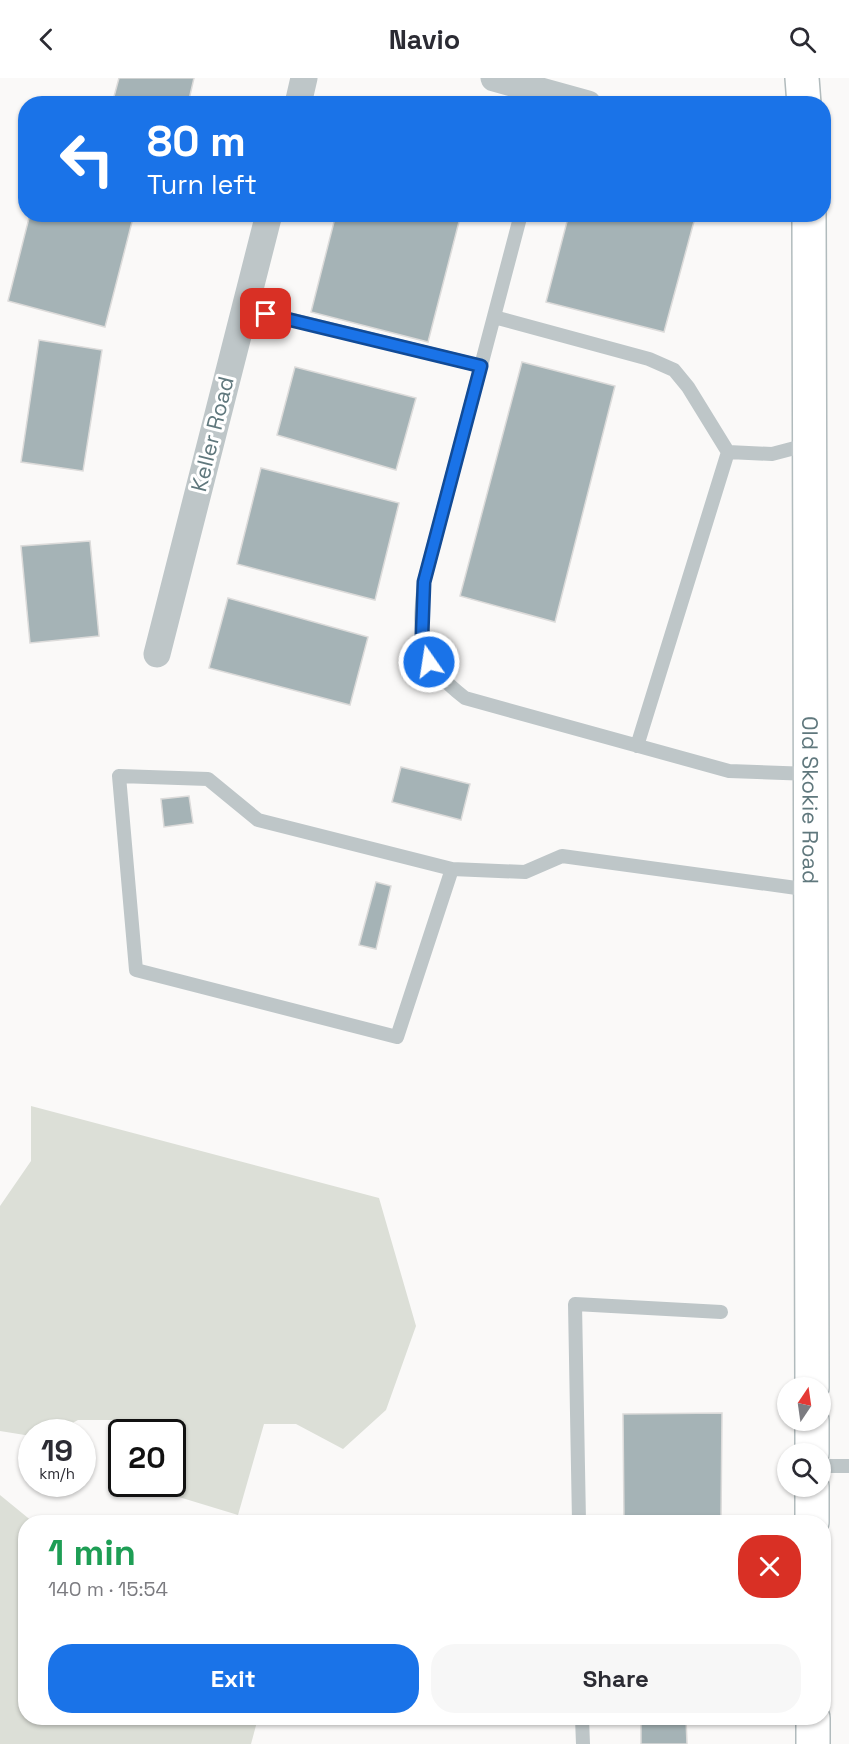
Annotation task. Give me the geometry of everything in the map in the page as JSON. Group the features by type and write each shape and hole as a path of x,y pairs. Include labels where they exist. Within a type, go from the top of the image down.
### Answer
{"street":[{"path":"300,96 304,78"},
{"path":"494,78 543,96"},
{"path":"802,78 803,96"},
{"name":"Keller Road","path":"157,654 267,222"},
{"name":"Old Skokie Road","path":"809,222 812,1377"},
{"path":"812,1497 812,1515"},
{"path":"813,1725 813,1744"}],"lane":[{"path":"519,222 424,582 422,636 429,662 441,679 465,698 729,771 811,774"},
{"path":"244,308 481,366"},
{"path":"494,317 649,359 674,370 688,387 728,452 637,746"},
{"path":"728,452 772,454 810,444"},
{"path":"452,868 397,1037 136,970 119,776 208,779 258,820 452,868 525,872 562,856 811,890"},
{"path":"579,1515 575,1304 721,1312"},
{"path":"831,1466 849,1466"},
{"path":"582,1725 583,1744"}],"shaded area":[{"path":"31,1106 379,1198 416,1326 386,1410 343,1449 296,1424 264,1424 238,1515 179,1497 186,1497 186,1419 18,1419 18,1434 0,1431 0,1206 31,1161"},
{"path":"0,1495 24,1515 18,1515 18,1725 256,1725 251,1744 0,1744"}],"building":[{"path":"119,78 194,78 190,96 114,96"},
{"path":"28,222 132,222 105,327 8,301"},
{"path":"334,222 459,222 428,342 311,312"},
{"path":"567,222 694,222 664,332 546,302"},
{"path":"39,340 102,350 83,471 21,462"},
{"path":"522,362 615,386 555,622 460,596"},
{"path":"295,367 416,398 396,470 277,435"},
{"path":"261,468 399,503 375,600 237,564"},
{"path":"90,541 99,636 30,643 21,546"},
{"path":"228,598 368,637 350,705 209,668"},
{"path":"401,767 470,784 461,820 392,802"},
{"path":"189,796 193,823 164,827 161,799"},
{"path":"376,882 391,886 376,949 359,945"},
{"path":"722,1413 721,1515 624,1515 623,1414"},
{"path":"641,1725 686,1725 687,1744 641,1744"}],"route":[{"path":"266,314 481,366 424,582 421,608 422,636 429,662"}]}
